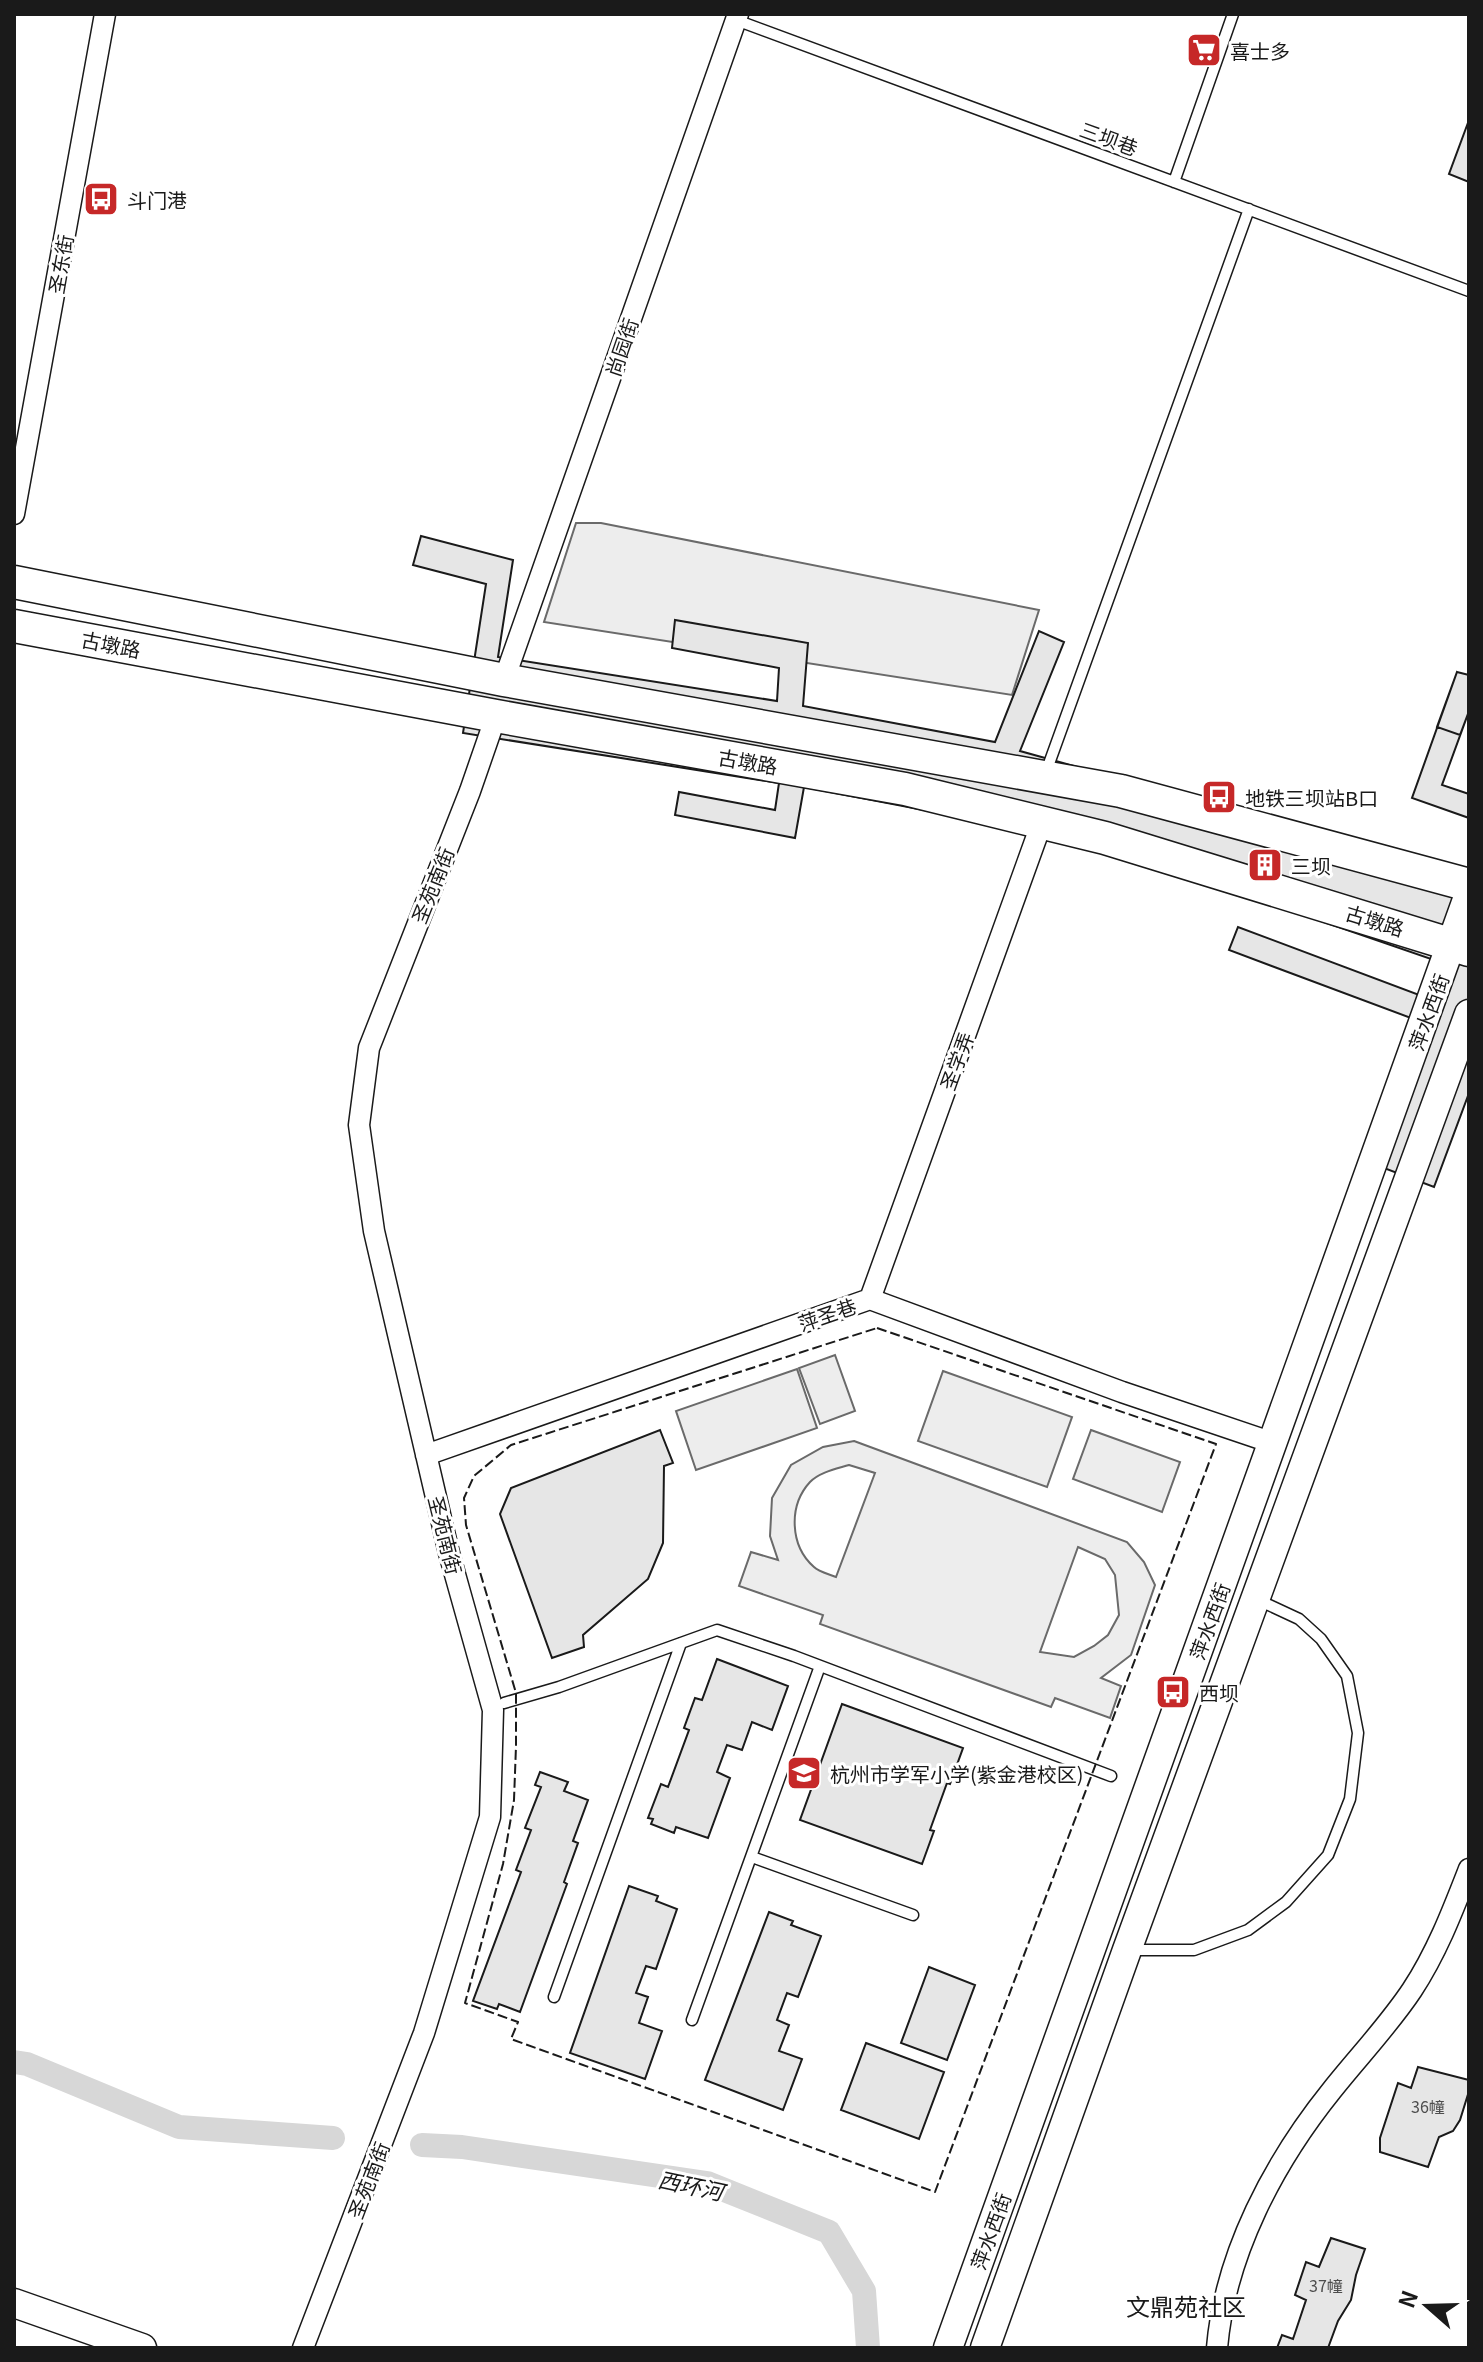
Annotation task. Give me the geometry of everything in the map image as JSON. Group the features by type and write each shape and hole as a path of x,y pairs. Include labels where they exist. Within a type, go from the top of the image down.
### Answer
{"main road":[{"name":"古墩路","path":"14,582 504,680 1121,791 1469,885"},
{"name":"古墩路","path":"14,626 905,789 1105,838 1461,947"},
{"name":"萍水西街","path":"948,2348 1273,1443 1461,947 1469,894"},
{"name":"萍水西街","path":"985,2348 1469,1014"},
{"path":"14,2303 142,2348"}],"street":[{"name":"圣东街","path":"14,514 105,14"},
{"name":"尚园街","path":"504,680 737,17"},
{"name":"圣苑南街","path":"303,2348 424,2033 490,1817 493,1710 449,1553 374,1231 359,1125 369,1048 470,791 496,716"},
{"name":"圣学弄","path":"870,1299 1042,822"},
{"name":"萍圣巷","path":"426,1455 870,1299 1122,1392 1273,1443"},
{"path":"1217,2348 1219,2326 1236,2262 1268,2188 1295,2139 1332,2090 1377,2039 1413,1988 1448,1923 1469,1869"}],"lane":[{"path":"1174,182 1233,14"},
{"name":"三坝巷","path":"737,17 1469,291"},
{"path":"1044,777 1249,209"},
{"path":"1127,1950 1194,1950 1248,1930 1286,1902 1328,1855 1350,1799 1358,1733 1347,1676 1321,1639 1299,1619 1256,1599"},
{"path":"504,1703 559,1687 717,1630 1111,1776"},
{"path":"554,1997 681,1643"},
{"path":"692,2020 820,1666"},
{"path":"752,1857 913,1915"}],"shaded area":[{"path":"576,523 601,523 1039,610 1012,695 544,622"},
{"path":"835,1355 855,1411 820,1424 799,1368"},
{"path":"797,1369 817,1428 696,1470 676,1411"},
{"path":"943,1371 1072,1417 1047,1487 918,1441"},
{"path":"1091,1430 1180,1462 1162,1512 1073,1479"},
{"path":"854,1441 1127,1542 1144,1562 1155,1585 1131,1655 1101,1678 1121,1686 1110,1718 1055,1698 1051,1707 820,1624 823,1615 739,1586 751,1552 778,1560 770,1536 772,1498 791,1465 823,1447","holes":["849,1465 875,1473 836,1577 816,1569 806,1558 796,1537 795,1514 810,1482 823,1473","1078,1547 1105,1559 1115,1575 1119,1615 1108,1635 1074,1657 1040,1652"]}],"building":[{"path":"1469,120 1469,182 1449,174"},
{"name":"三坝","path":"421,536 513,560 498,657 777,701 779,668 672,648 675,620 808,643 803,706 995,742 1039,631 1064,642 1020,751 1469,876 1469,1093 1434,1187 1368,1162 1419,1021 1229,950 1238,927 1427,998 1440,962 1202,880 1107,853 929,811 804,787 795,838 675,815 679,792 775,810 779,783 463,733 486,584 413,565"},
{"path":"1457,672 1469,675 1469,711 1442,785 1469,794 1469,818 1412,798"},
{"path":"1457,672 1469,675 1469,711 1460,735 1437,727"},
{"path":"660,1430 673,1463 664,1466 663,1543 648,1579 583,1635 584,1647 552,1658 500,1514 511,1488"},
{"path":"717,1659 788,1686 772,1730 752,1722 742,1750 727,1745 717,1772 730,1778 708,1838 676,1827 674,1833 651,1824 653,1819 648,1818 661,1784 668,1787 689,1730 684,1728 695,1698 702,1700"},
{"path":"842,1704 963,1748 930,1830 934,1831 922,1864 800,1820"},
{"path":"540,1772 568,1782 564,1791 588,1800 573,1841 578,1843 564,1882 567,1884 520,2012 499,2004 497,2009 473,2001 521,1872 516,1870 531,1830 525,1828 541,1787 535,1785"},
{"path":"629,1886 658,1896 656,1901 677,1909 656,1969 646,1966 636,1993 648,1997 639,2023 662,2031 645,2079 570,2053"},
{"path":"769,1912 793,1921 791,1925 821,1936 798,1997 787,1993 777,2020 789,2025 779,2051 802,2059 783,2110 705,2080"},
{"path":"929,1967 975,1985 947,2060 901,2043"},
{"path":"866,2043 944,2072 919,2139 841,2110"},
{"path":"1418,2067 1469,2080 1469,2091 1460,2120 1453,2131 1439,2137 1428,2167 1380,2152 1380,2138 1398,2083 1411,2088"},
{"path":"1331,2238 1365,2249 1351,2300 1338,2321 1328,2348 1277,2348 1282,2335 1293,2339 1306,2300 1295,2295 1306,2262 1319,2267"}],"waterway":[{"name":"西环河","path":"14,2062 27,2064 179,2127 333,2138"},
{"name":"西环河","path":"422,2145 462,2147 707,2183 829,2232 864,2291 868,2348"}],"fence":[{"path":"877,1328 1216,1444 935,2192 511,2039 518,2022 465,2003 503,1864 514,1800 516,1746 516,1693 466,1525 464,1498 474,1476 511,1445 877,1328"}],"place":[{"name":"喜士多","path":"1204,50"},
{"name":"斗门港","path":"101,199"},
{"name":"地铁三坝站B口","path":"1219,797"},
{"name":"三坝","path":"1265,865"},
{"name":"西坝","path":"1173,1692"},
{"name":"杭州市学军小学(紫金港校区)","path":"804,1773"}],"district":[{"name":"文鼎苑社区","path":"1186,2305"}]}
